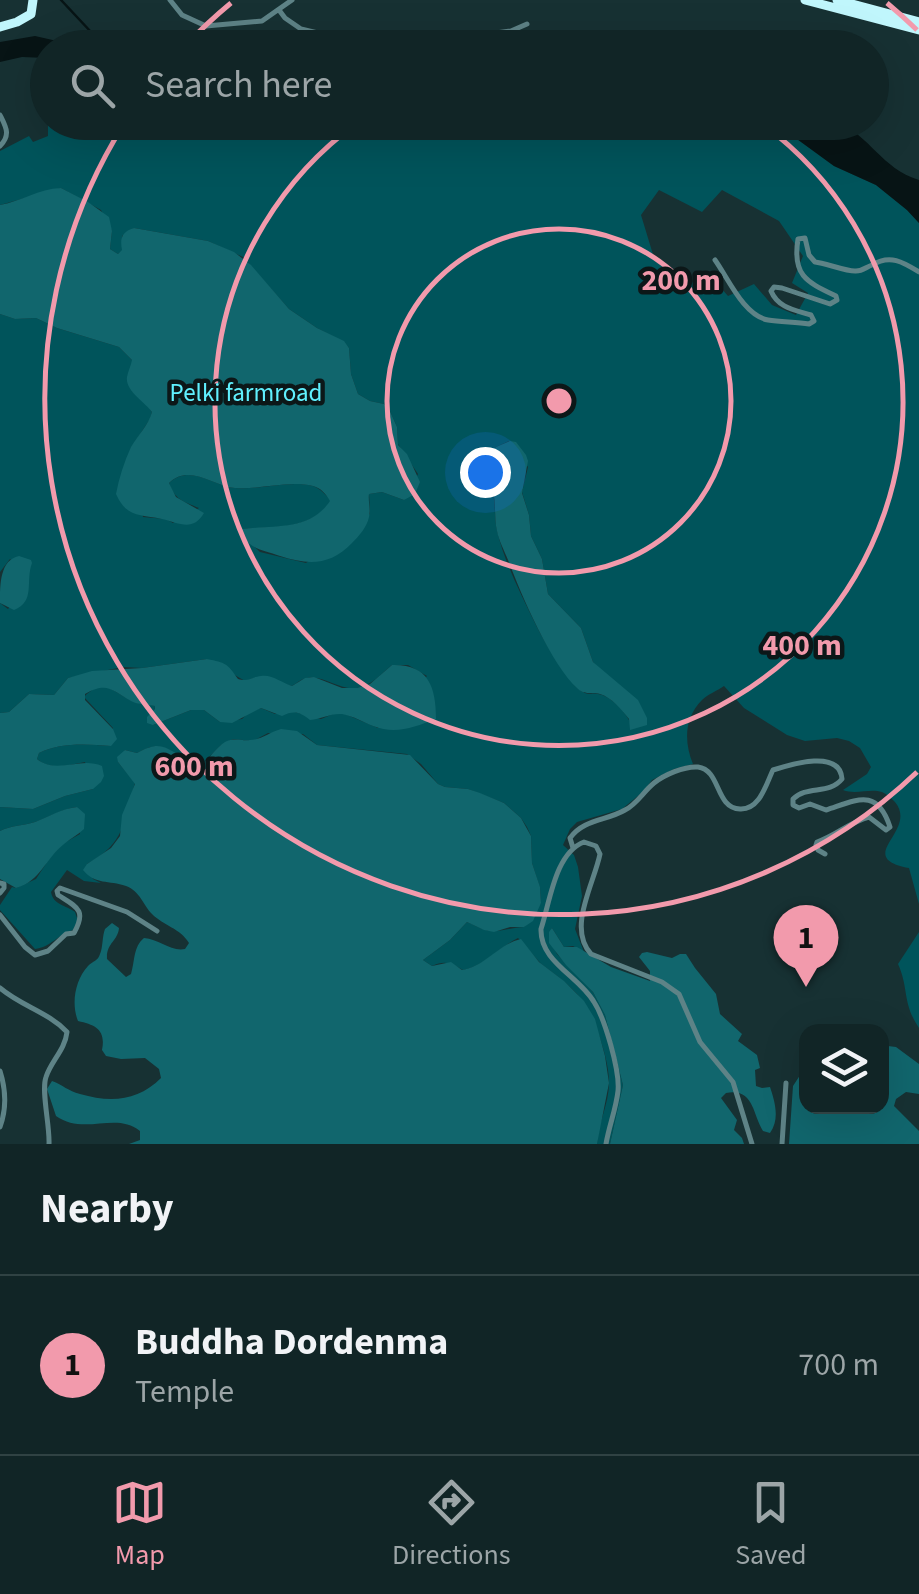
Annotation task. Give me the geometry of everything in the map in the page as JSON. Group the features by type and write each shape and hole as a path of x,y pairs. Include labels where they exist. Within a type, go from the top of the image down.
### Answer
{"highway":[{"path":"0,27 31,14 33,0"},
{"path":"806,0 919,30"},
{"path":"837,0 919,22"}],"street":[{"path":"170,0 182,15 206,26 262,21 292,0"},
{"path":"279,10 295,26 306,30"},
{"path":"514,30 527,24"},
{"path":"0,115 7,130 6,140 0,146"},
{"path":"715,260 753,312 766,320 810,324 814,320 811,315 788,308 771,291 776,287 830,304 837,300 802,274 797,265 798,239 805,238 815,262 860,271 891,258 919,272"},
{"path":"572,848 570,838 578,828 626,810 656,782 685,769 698,767 707,771 727,804 743,810 758,802 773,770 820,762 834,763 840,768 840,783 833,788 800,793 793,806 810,804 826,810 871,800 883,808 890,827 886,830 866,817 817,842 818,850 825,854"},
{"path":"606,1144 619,1085 604,1025 592,998 550,956 541,937 558,870 572,848 588,842 600,854 580,931 585,947 591,954 662,982 679,994 700,1042 734,1082 752,1144"},
{"path":"0,883 4,884 0,892"},
{"path":"0,916 36,955 74,933 80,922 77,908 58,895 60,888 127,912 156,932"},
{"path":"0,988 14,1000 52,1018 66,1032 66,1041 44,1083 49,1144"},
{"path":"0,1071 6,1092 0,1127"},
{"path":"782,1144 786,1083"}],"shaded area":[{"path":"30,37 30,57 0,62 0,42"},
{"path":"29,136 33,142 798,140 834,166 876,185 907,210 919,223 919,904 909,868 886,857 899,823 895,802 882,792 843,790 871,767 860,748 837,738 805,741 787,735 744,708 724,686 704,698 692,714 687,730 693,764 652,780 622,809 577,822 563,845 574,855 578,867 582,896 575,929 584,952 573,946 564,947 552,928 549,939 557,954 593,992 605,1015 623,1085 610,1144 597,1144 609,1091 606,1059 588,1008 575,991 518,938 478,965 463,970 448,963 432,966 423,960 467,922 491,931 524,927 541,903 540,888 532,863 531,836 521,818 504,803 468,789 438,784 407,754 317,745 303,734 268,733 253,741 233,739 202,764 190,767 184,764 182,756 164,748 155,746 137,753 125,750 118,762 135,783 125,820 109,848 87,864 93,879 101,883 84,881 67,870 51,892 57,902 75,912 78,921 73,930 35,949 0,910 0,905 12,887 36,879 51,856 80,834 77,807 0,831 0,807 33,809 93,789 85,762 54,766 37,759 39,753 56,747 110,746 113,728 84,697 91,691 107,688 133,701 155,706 153,725 191,710 204,710 220,722 242,719 261,708 275,714 291,711 321,719 345,714 378,728 427,676 408,665 392,665 362,687 344,687 314,678 292,686 266,677 245,681 207,659 123,667 68,678 54,695 29,694 9,712 0,713 0,603 8,609 29,583 10,559 0,572 0,314 15,319 36,318 119,347 132,360 132,391 152,412 131,448 143,517 173,523 199,508 180,499 171,488 169,483 185,475 235,488 313,486 331,501 313,518 291,525 243,529 241,534 260,552 306,563 370,514 369,494 382,492 404,500 418,474 398,444 397,427 389,409 358,394 351,374 349,348 289,309 243,257 208,241 134,228 122,236 123,250 118,254 110,249 112,231 101,210 61,188 0,205 0,151","holes":["659,190 702,212 722,190 779,221 803,256 792,283 808,293 796,315 772,305 754,284 728,296 706,271 697,285 655,261 641,215","509,441 528,467 522,492 548,594 581,628 593,662 647,725 631,724 608,698 577,688 550,650 524,601 500,542 493,493 480,474 496,447"]},
{"path":"798,140 864,140 895,168 919,180 919,223 876,185 834,166"},
{"path":"919,932 919,1028 910,1011 898,964"}],"green space":[{"name":"Pelki farmroad","path":"61,188 109,217 110,249 118,254 122,250 122,236 134,228 208,241 234,252 251,265 289,309 344,341 349,348 351,374 358,394 389,409 397,427 398,445 407,454 420,482 415,494 404,500 382,492 369,494 370,514 362,531 344,551 318,562 263,551 240,534 242,529 302,522 322,511 330,501 313,486 235,488 185,475 169,483 176,497 204,513 195,523 180,524 134,514 125,507 116,494 120,476 131,447 152,412 127,382 132,360 119,347 36,318 15,319 0,314 0,205"},
{"path":"516,442 528,461 522,493 548,594 581,628 593,662 638,700 647,725 630,730 629,719 612,701 578,689 558,664 538,628 499,538 491,486 480,475 496,447"},
{"path":"19,556 32,563 28,596 14,610 0,603 0,588 8,562"},
{"path":"207,659 226,664 238,679 273,677 292,686 314,677 342,688 357,688 370,684 392,665 414,668 432,687 436,719 389,730 342,714 310,720 297,713 282,716 261,708 232,723 220,722 204,710 191,710 153,725 147,723 147,717 155,706 99,688 85,694 85,700 113,729 117,739 111,746 56,747 39,753 37,759 61,766 94,763 102,766 101,782 93,789 33,809 0,807 0,713 9,712 29,694 54,695 68,678 92,671"},
{"path":"281,729 297,731 317,745 410,755 438,784 480,793 504,803 521,818 531,836 532,863 540,887 541,903 533,921 524,927 494,932 467,922 423,960 432,966 451,962 462,970 521,939 539,962 584,1001 595,1019 609,1083 597,1144 129,1144 140,1140 140,1131 131,1125 78,1124 56,1116 47,1089 52,1081 80,1094 113,1099 133,1096 161,1078 159,1069 145,1058 106,1056 98,1030 78,1021 77,985 99,956 105,929 112,923 119,928 107,959 126,977 131,974 136,950 144,938 180,949 189,943 152,914 131,888 97,880 83,870 120,836 122,815 135,784 117,757 125,750 137,753 160,746 182,756 185,764 198,765 228,741 254,740"},
{"path":"77,807 85,814 84,829 58,850 37,875 16,888 0,879 0,831"},
{"path":"552,928 564,947 577,947 611,967 650,981 650,971 639,957 642,953 672,958 686,954 716,994 720,1014 742,1034 738,1041 757,1055 760,1068 755,1070 756,1086 770,1087 775,1104 775,1122 770,1133 763,1131 747,1098 735,1092 721,1098 737,1120 734,1130 744,1144 610,1144 623,1085 605,1015 593,992 549,943"},
{"path":"889,1046 896,1047 919,1064 919,1094 906,1092 896,1099 894,1106 919,1131 919,1144 789,1144 793,1086 799,1077 799,1114 889,1114"}],"waterway":[{"path":"61,0 89,30"}],"place":[{"name":"Buddha Dordenma","path":"806,987"}]}
